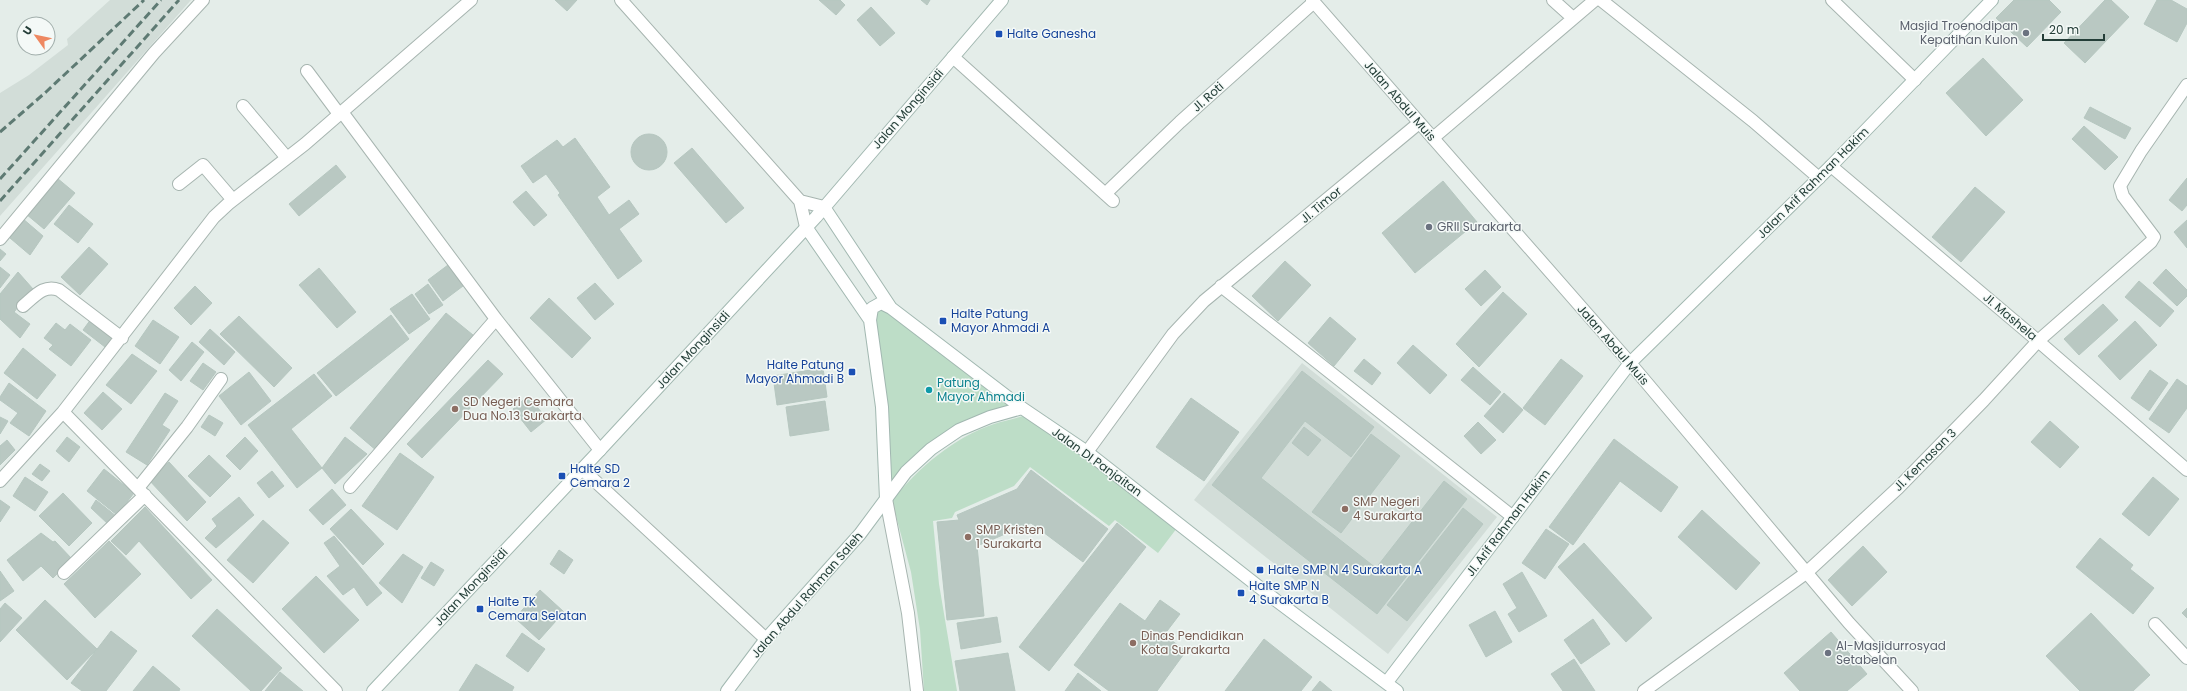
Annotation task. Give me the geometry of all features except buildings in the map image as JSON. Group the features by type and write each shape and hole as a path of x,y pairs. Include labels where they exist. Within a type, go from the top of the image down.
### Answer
{"street":[{"path":"0,239 154,53 203,0"},
{"path":"0,481 64,412 122,338 199,235 233,200 287,158 471,0"},
{"path":"621,0 800,200 806,227 870,320"},
{"name":"Jalan Monginsidi","path":"373,691 600,450 806,227 1002,0"},
{"path":"1553,0 1572,18"},
{"path":"1433,138 1594,0"},
{"path":"1601,0 1753,121 1819,178"},
{"path":"1832,0 1915,80"},
{"name":"Jalan Arif Rahman Hakim","path":"1630,363 1831,166 1992,0"},
{"name":"Jl. Roti","path":"953,57 1109,197 1180,122 1313,1"},
{"name":"Jalan Abdul Muis","path":"1313,1 1630,363 1849,623 1912,691"},
{"path":"307,71 496,319 600,450"},
{"name":"Jl. Kemasan 3","path":"1644,691 1806,573 1898,488 1984,400 2038,341 2153,239 2153,235 2123,196 2120,186 2141,151 2187,86"},
{"path":"243,106 287,158"},
{"name":"Jl. Timor","path":"1087,452 1173,334 1221,286 1419,123"},
{"path":"179,184 203,165 233,200"},
{"name":"Jl. Mashela","path":"1831,166 2038,341 2187,470"},
{"path":"800,200 824,207"},
{"name":"Jalan DI Panjaitan","path":"824,207 891,308 1022,408 1087,452 1277,601 1397,691"},
{"path":"1221,286 1513,517"},
{"path":"23,306 42,290 51,287 59,290 122,338"},
{"path":"891,308 881,303 872,308 870,320 882,406 886,499 908,613 917,691"},
{"path":"350,487 496,319"},
{"name":"Jl. Arif Rahman Hakim","path":"1387,682 1630,363"},
{"path":"64,574 141,492 221,379"},
{"name":"Jalan Abdul Rahman Saleh","path":"727,691 766,639 860,534 906,472 931,449 959,430 990,417 1022,408"},
{"path":"64,412 336,691"},
{"path":"582,469 766,639"},
{"path":"2155,624 2187,658"}],"shaded area":[{"path":"110,0 191,0 0,216 0,93 29,75 54,56 56,56 56,54 68,45 67,39"},
{"name":"SMP Negeri 4 Surakarta","path":"1302,363 1497,517 1388,654 1194,500"}],"green space":[{"path":"882,308 1012,406 985,413 888,491 876,312"},
{"path":"1023,416 1084,455 1177,528 1158,553 1115,520 1109,526 1030,467 1014,486 955,512 952,518 933,521 939,584 957,691 924,691 920,630 911,572 892,501 913,477 937,455 979,430 997,423"}],"railway":[{"path":"0,132 46,92 144,0"},
{"path":"0,179 161,0"},
{"path":"0,201 179,0"}],"place":[{"name":"Masjid Troenodipan Kepatihan Kulon","path":"2026,33"},
{"name":"Halte Ganesha","path":"999,34"},
{"name":"GRII Surakarta","path":"1429,227"},
{"name":"Halte Patung Mayor Ahmadi A","path":"943,321"},
{"name":"Halte Patung Mayor Ahmadi B","path":"852,372"},
{"name":"Patung Mayor Ahmadi","path":"929,390"},
{"name":"SD Negeri Cemara Dua No.13 Surakarta","path":"455,409"},
{"name":"Halte SD Cemara 2","path":"562,476"},
{"name":"SMP Negeri 4 Surakarta","path":"1345,509"},
{"name":"SMP Kristen 1 Surakarta","path":"968,537"},
{"name":"Halte SMP N 4 Surakarta A","path":"1260,570"},
{"name":"Halte SMP N 4 Surakarta B","path":"1241,593"},
{"name":"Halte TK Cemara Selatan","path":"480,609"},
{"name":"Dinas Pendidikan Kota Surakarta","path":"1133,643"},
{"name":"Al-Masjidurrosyad Setabelan","path":"1828,653"}]}
